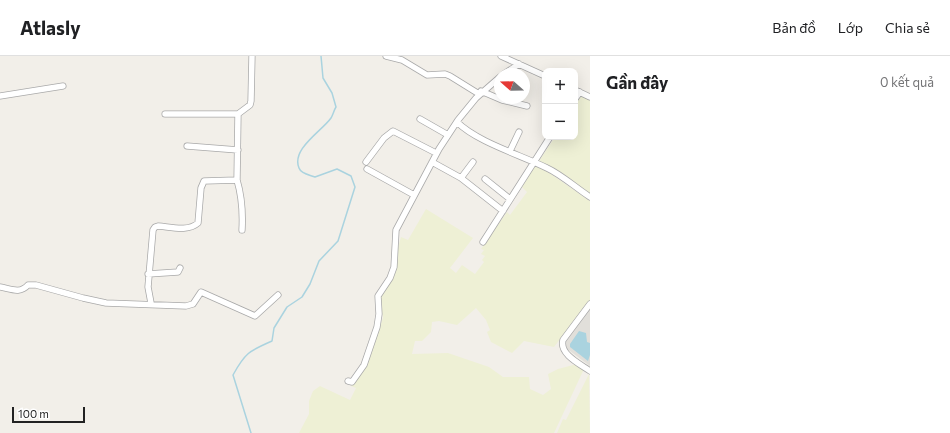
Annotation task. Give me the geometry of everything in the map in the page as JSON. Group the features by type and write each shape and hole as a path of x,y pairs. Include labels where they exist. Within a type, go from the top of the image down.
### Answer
{"street":[{"path":"165,114 238,114 250,105 251,101 252,56"},
{"path":"386,56 402,60 428,75 450,76 481,92 502,100 527,106"},
{"path":"501,56 542,75"},
{"path":"512,68 518,64"},
{"path":"348,381 353,381 366,360 379,320 378,296 390,278 394,267 395,232 436,153 457,122 481,92 494,82"},
{"path":"0,96 62,86"},
{"path":"578,91 590,97"},
{"path":"238,114 237,180 243,210 242,230"},
{"path":"420,119 448,135"},
{"path":"457,122 462,127 534,163 548,168 590,197"},
{"path":"366,162 384,138 393,131 436,153"},
{"path":"510,151 519,132"},
{"path":"483,242 548,140"},
{"path":"187,146 238,150"},
{"path":"432,162 461,178 503,211"},
{"path":"461,178 473,162"},
{"path":"367,169 414,195"},
{"path":"485,179 510,199"},
{"path":"151,303 148,287 148,274 152,234 155,227 194,227 198,223 201,188 204,181 237,180"},
{"path":"148,274 178,272 180,268"},
{"path":"0,287 18,291 23,290 31,284 106,303 128,305 151,303 186,306 193,304 201,292 255,316 278,295"},
{"path":"590,304 562,340 562,347 564,351 590,371"}],"shaded area":[{"path":"590,308 590,366 566,348 565,344 566,340"}],"green space":[{"path":"582,95 590,99 590,194 539,161 553,140 578,140 578,101"},
{"path":"535,166 545,170 590,201 590,300 554,347 524,341 512,353 491,342 487,332 490,330 486,320 476,308 457,325 439,321 432,322 431,332 422,341 415,341 412,354 448,353 489,367 503,377 529,377 530,389 543,395 551,389 548,374 558,369 577,364 584,369 554,433 299,433 309,414 309,401 313,391 320,386 350,400 356,388 351,386 366,365 383,318 380,298 388,284 401,237 408,240 426,209 473,238 450,268 456,273 462,265 475,274 484,262 482,260 485,256 481,254 484,250 481,249 507,212 510,215 527,192 522,187"},
{"path":"589,374 590,433 557,433 563,419 566,420"}],"water":[{"path":"579,331 586,333 587,342 590,343 590,355 588,361 570,347 570,344"}],"waterway":[{"path":"251,433 233,375 248,354 258,347 272,341 274,328 287,307 302,297 310,284 319,261 338,241 355,187 351,176 337,169 315,177 304,173 299,168 299,154 303,147 327,123 336,107 332,93 323,78 321,56"}]}
